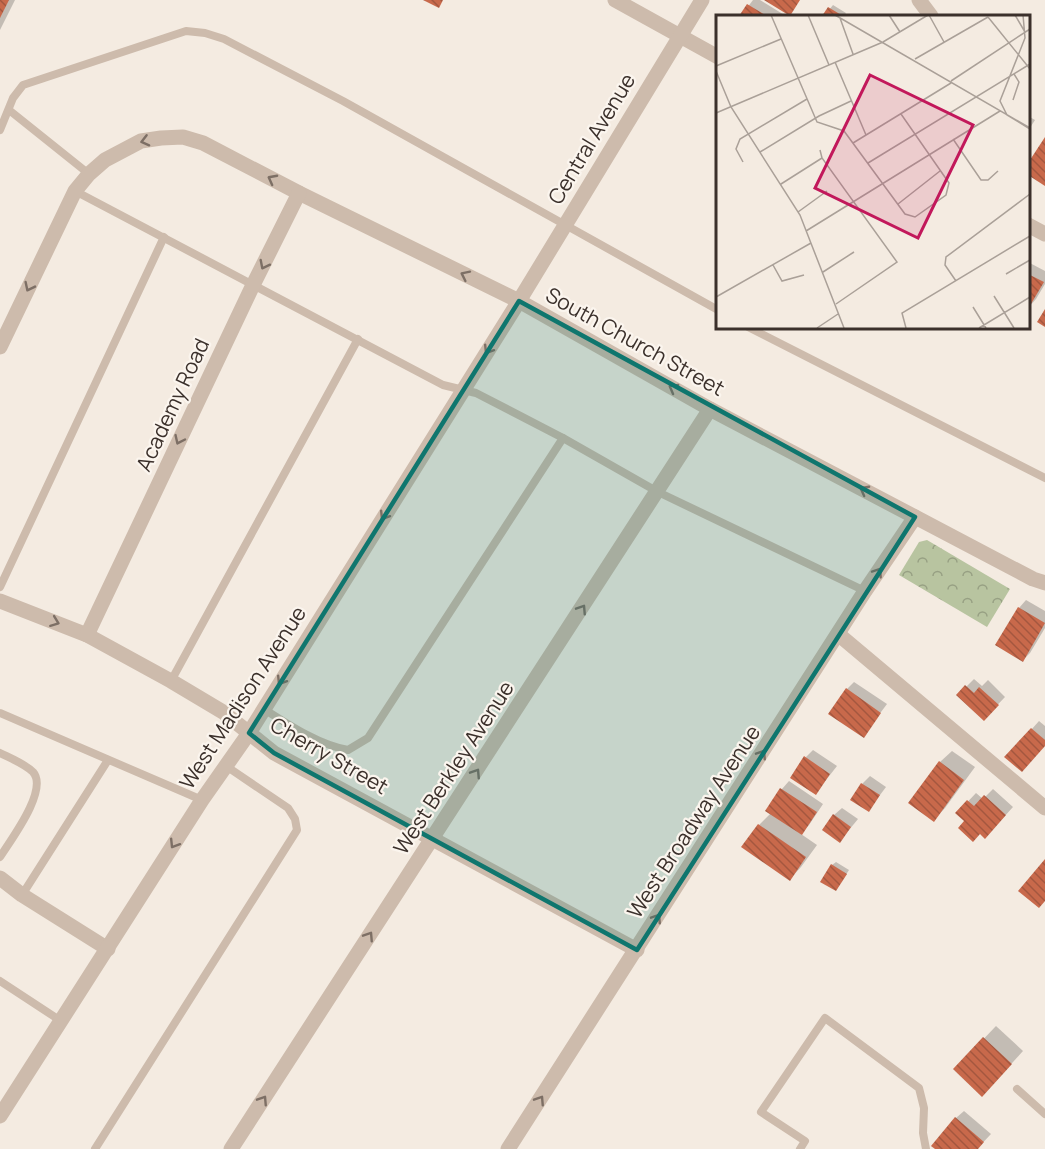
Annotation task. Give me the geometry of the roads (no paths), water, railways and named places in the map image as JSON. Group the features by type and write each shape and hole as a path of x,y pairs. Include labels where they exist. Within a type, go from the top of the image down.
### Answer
{"street":[{"path":"615,0 716,56"},
{"name":"Central Avenue","path":"519,301 702,0"},
{"path":"919,0 930,15"},
{"name":"South Church Street","path":"89,174 105,160 141,141 183,138 203,142 299,194 519,301 710,409 1033,579 1045,583"},
{"path":"0,347 75,190 89,174"},
{"name":"Academy Road","path":"87,635 253,285 299,194"},
{"path":"1030,226 1045,234"},
{"name":"West Madison Avenue","path":"0,1116 202,800 249,733 519,301"},
{"name":"West Berkley Avenue","path":"231,1149 710,409"},
{"name":"West Broadway Avenue","path":"508,1149 865,591 915,517"},
{"name":"Cherry Street","path":"0,601 87,635 171,681 224,712 274,753 636,950"},
{"path":"838,634 1045,808"},
{"path":"0,878 22,895 108,949"}],"lane":[{"path":"0,130 13,98 23,85 186,32 205,33 224,39 334,96 716,309"},
{"path":"9,110 89,174"},
{"path":"75,190 443,385 476,393 658,492 865,591"},
{"path":"0,587 164,237"},
{"path":"750,328 1045,478"},
{"path":"171,681 358,339"},
{"path":"264,709 287,724 337,748 348,750 368,738 562,438"},
{"path":"0,713 202,800"},
{"path":"0,753 32,772 36,778 37,788 32,805 0,857"},
{"path":"22,895 108,760"},
{"path":"95,1149 297,830 295,819 288,808 226,766"},
{"path":"0,981 61,1021"},
{"path":"800,1149 804,1141 761,1112 825,1018 919,1088 924,1108 923,1133 926,1149"},
{"path":"1017,1089 1045,1114"}]}
